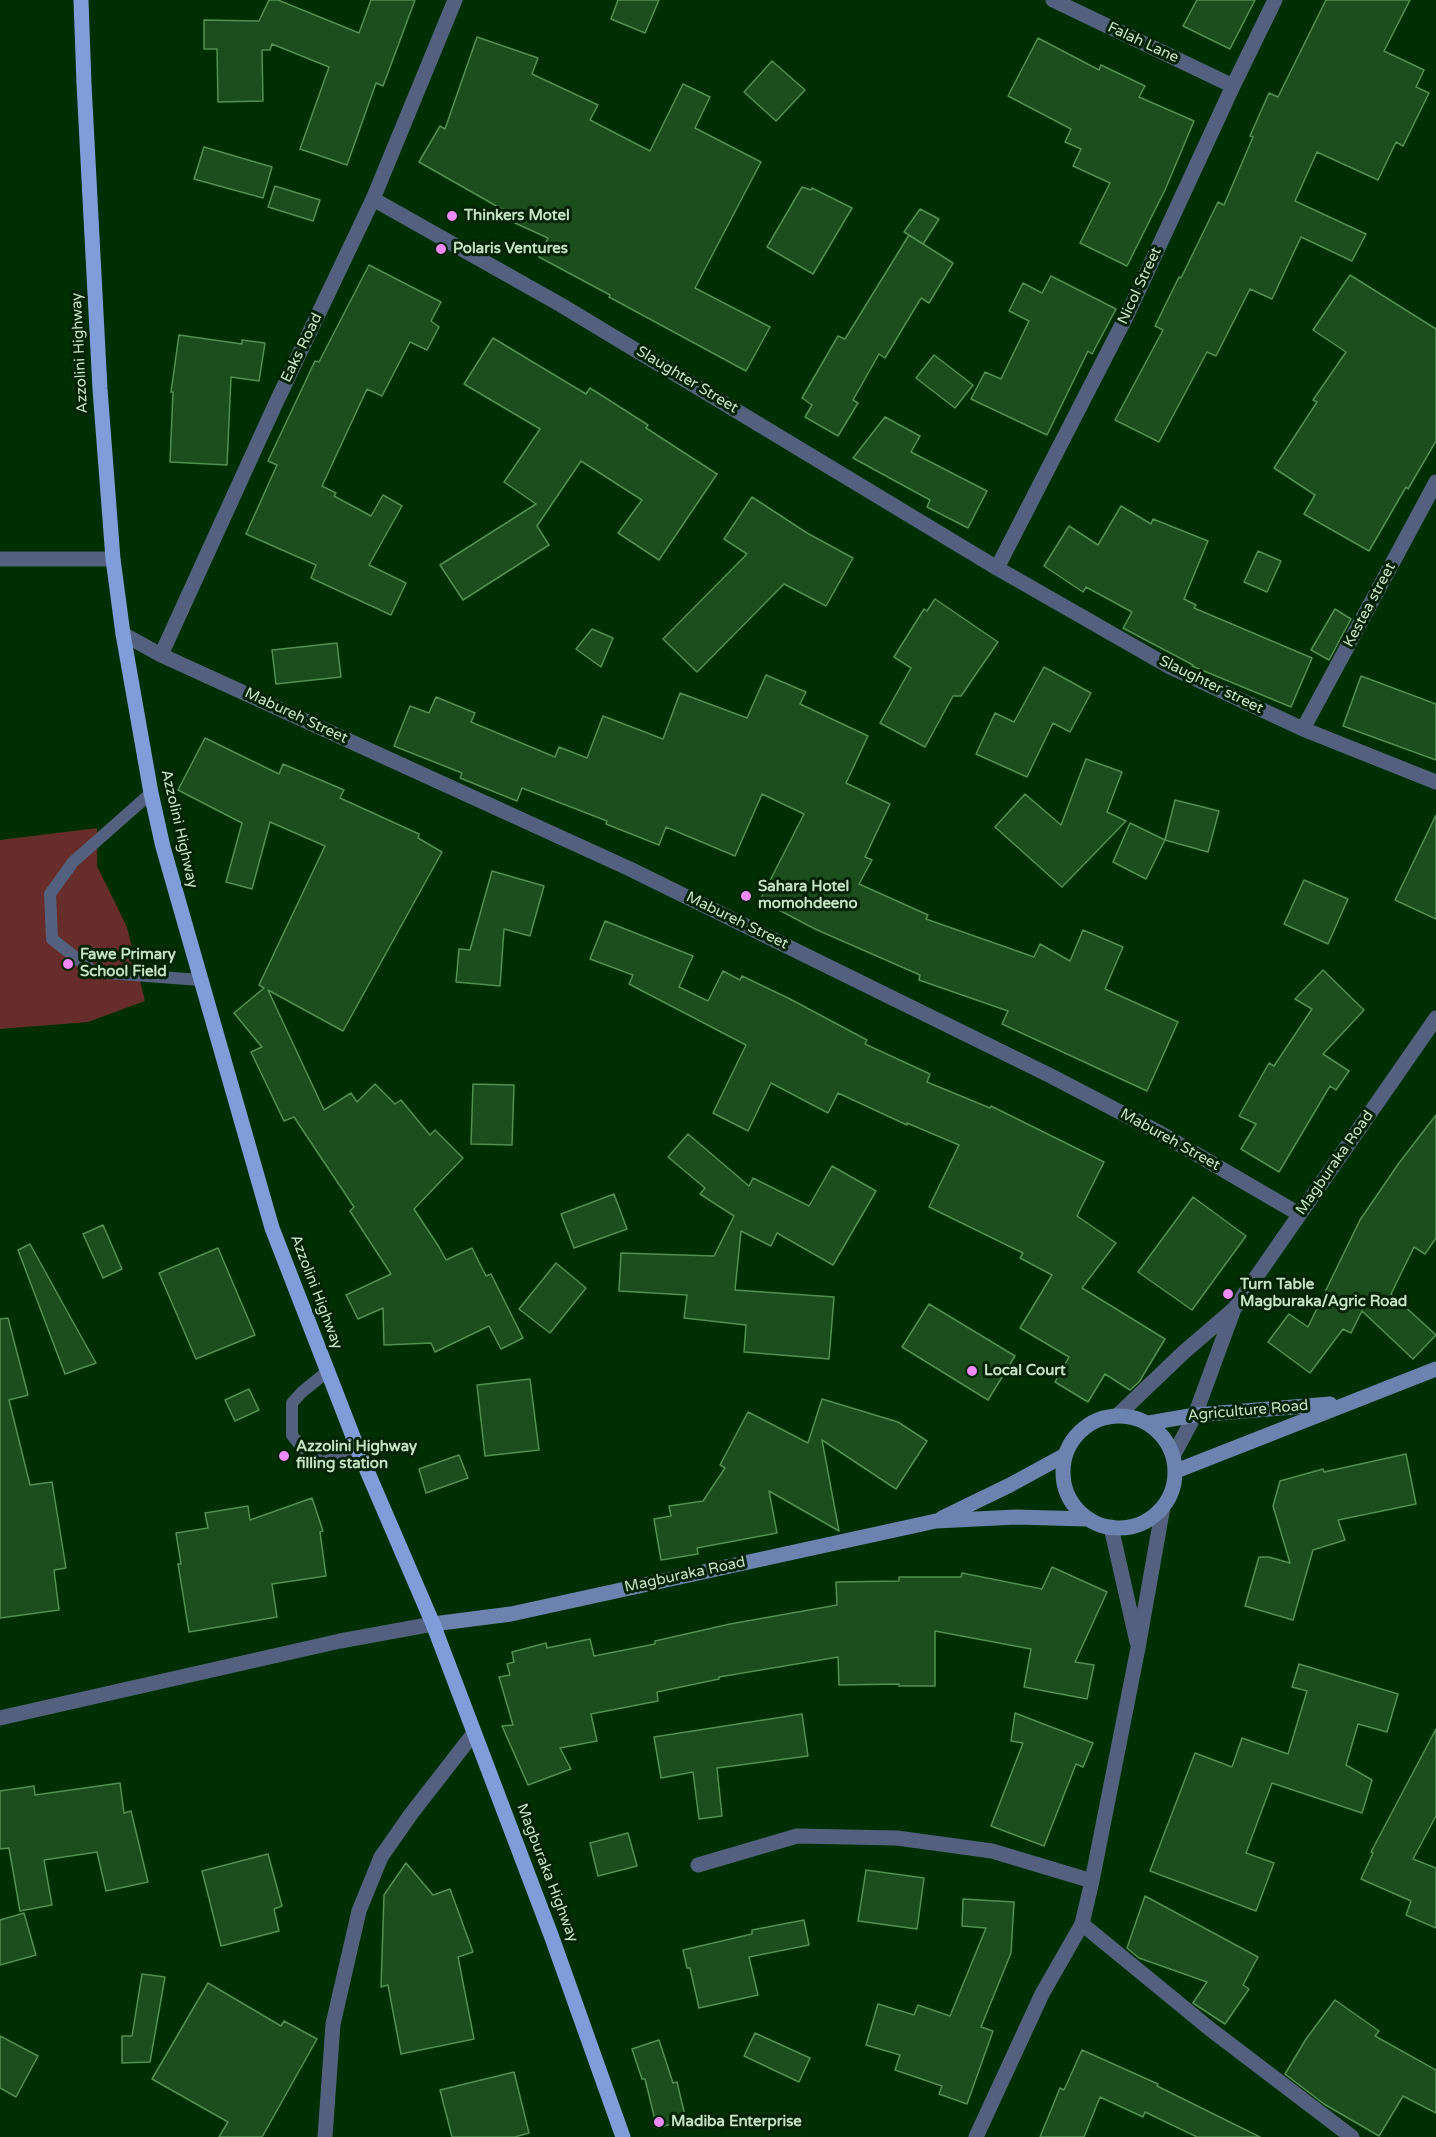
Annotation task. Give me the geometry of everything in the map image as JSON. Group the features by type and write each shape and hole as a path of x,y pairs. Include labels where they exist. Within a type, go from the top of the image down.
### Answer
{"main road":[{"name":"Azzolini Highway","path":"81,0 100,389 113,559 123,634 151,793 163,847 272,1228 359,1452 433,1624"},
{"name":"Agriculture Road","path":"1175,1463 1436,1369"},
{"name":"Agriculture Road","path":"1149,1424 1195,1414 1348,1402"},
{"path":"1118,1415 1134,1417 1149,1424 1164,1438 1175,1463 1170,1496 1163,1507 1148,1520 1130,1527 1111,1527 1088,1518 1074,1506 1065,1490 1062,1472 1065,1455 1072,1439 1085,1426 1101,1418 1118,1415"},
{"name":"Magburaka Road","path":"936,1521 1065,1455"},
{"name":"Magburaka Road","path":"433,1624 511,1614 936,1521 1016,1517 1088,1518"},
{"name":"Magburaka Highway","path":"433,1624 551,1935 624,2137"}],"street":[{"name":"Eaks Road","path":"161,655 275,405 374,198 455,0"},
{"name":"Falah Lane","path":"1053,0 1233,86"},
{"name":"Nicol Street","path":"997,568 1128,313 1275,0"},
{"name":"Slaughter Street","path":"374,198 561,305 997,568"},
{"name":"Kestea street","path":"1304,729 1436,482"},
{"path":"0,559 113,559"},
{"name":"Slaughter street","path":"997,568 1170,667 1304,729 1436,782"},
{"path":"123,634 161,655"},
{"name":"Mabureh Street","path":"161,655 630,869 1051,1076 1160,1133 1299,1214"},
{"name":"Magburaka Road","path":"1175,1463 1234,1310 1436,1018"},
{"name":"Magburaka Road","path":"1118,1415 1184,1352 1234,1310"},
{"path":"976,2137 1042,1994 1082,1924 1138,1648 1163,1507"},
{"path":"1111,1527 1138,1648"},
{"path":"0,1718 329,1644 433,1624"},
{"path":"324,2137 333,2024 358,1911 381,1857 411,1814 474,1733"},
{"path":"698,1865 797,1836 897,1838 992,1851 1092,1881"},
{"path":"1082,1924 1210,2029 1352,2137"}],"lane":[{"path":"151,793 73,862 50,894 52,939 94,972 200,980"},
{"path":"328,1371 292,1403 292,1435 306,1453 322,1462 359,1452"}],"shaded area":[{"name":"Fawe Primary School Field","path":"97,828 97,866 127,927 145,1001 88,1022 0,1029 0,840"}],"building":[{"path":"269,0 278,0 359,33 371,0 415,0 383,86 376,83 347,165 300,149 329,67 272,44 270,50 262,50 263,101 218,102 217,49 204,49 204,20 259,21"},
{"path":"618,0 659,0 645,33 611,19"},
{"path":"1197,0 1255,0 1230,49 1183,26"},
{"path":"1326,0 1410,0 1384,51 1424,70 1416,87 1429,93 1403,146 1396,142 1378,180 1317,152 1295,201 1366,234 1352,261 1301,237 1272,299 1250,289 1216,356 1207,352 1159,442 1115,420 1163,330 1155,326 1179,277 1181,278 1218,202 1224,205 1269,93 1278,97"},
{"path":"477,37 538,58 532,74 598,105 590,120 650,151 683,84 710,97 695,128 761,162 695,288 770,327 746,371 539,257 548,238 504,218 507,212 419,162 440,126 445,129"},
{"path":"1038,38 1099,70 1101,65 1145,86 1139,97 1194,121 1165,190 1127,266 1080,243 1110,183 1073,166 1081,149 1065,142 1071,129 1008,96"},
{"path":"772,61 805,90 776,121 744,92"},
{"path":"204,147 272,167 263,198 194,179"},
{"path":"275,186 320,200 313,221 268,207"},
{"path":"802,187 811,190 812,188 852,208 813,274 767,247"},
{"path":"920,209 939,219 923,244 904,232"},
{"path":"909,235 953,263 929,303 921,298 885,358 879,354 853,400 858,403 838,436 805,417 812,405 802,398 838,336 845,339"},
{"path":"369,265 441,302 431,321 439,327 427,350 410,342 382,396 367,389 322,486 336,493 334,496 371,516 383,495 402,506 369,565 406,583 391,615 311,578 316,565 246,534 277,465 268,461 315,361 319,362"},
{"path":"1350,275 1436,329 1436,441 1369,551 1304,514 1315,495 1274,468 1317,402 1313,400 1346,352 1313,330"},
{"path":"1051,276 1116,309 1092,354 1088,351 1047,435 971,399 985,372 1001,379 1029,321 1009,311 1023,283 1042,293"},
{"path":"179,335 242,344 242,340 265,343 259,381 231,377 227,465 170,462 173,392 171,392"},
{"path":"493,338 586,394 590,388 648,425 646,428 717,474 659,560 618,533 642,500 581,461 537,526 549,545 463,600 440,565 536,504 504,482 540,429 464,384"},
{"path":"934,355 973,385 955,408 916,378"},
{"path":"885,417 920,436 911,452 987,491 968,528 927,507 930,500 853,458"},
{"path":"752,497 807,533 853,558 826,606 784,584 697,672 663,639 747,554 724,539"},
{"path":"1121,506 1151,524 1153,519 1208,541 1184,599 1196,605 1194,608 1312,658 1291,707 1192,666 1123,628 1132,612 1086,587 1083,592 1044,566 1069,526 1098,545"},
{"path":"1258,551 1281,561 1267,592 1244,582"},
{"path":"935,599 998,642 961,696 953,696 925,747 880,723 911,668 894,657 924,609 927,611"},
{"path":"1335,609 1351,619 1329,660 1311,650"},
{"path":"592,629 613,638 601,667 576,649"},
{"path":"337,643 341,677 276,684 272,650"},
{"path":"1044,667 1091,693 1070,732 1053,723 1027,777 976,754 995,713 1014,722"},
{"path":"766,675 806,692 800,704 868,736 846,783 890,804 865,857 872,860 859,884 928,915 926,919 1034,957 1040,944 1070,961 1083,930 1123,947 1105,989 1178,1022 1147,1091 1002,1024 1008,1011 919,980 920,975 815,929 760,900 804,814 762,794 735,856 666,827 659,845 606,824 607,821 522,788 517,801 460,778 462,773 394,746 410,706 429,713 436,697 475,713 471,722 555,757 559,747 587,758 603,716 663,739 680,693 747,718"},
{"path":"1361,676 1436,704 1436,760 1343,726"},
{"path":"205,738 279,774 283,764 344,790 340,798 419,834 418,838 442,852 343,1031 268,990 324,1110 351,1093 357,1102 375,1084 395,1104 401,1100 430,1135 435,1130 463,1158 414,1209 446,1260 472,1248 486,1276 491,1274 523,1338 501,1349 489,1326 435,1352 431,1343 384,1345 383,1308 358,1319 346,1295 391,1274 350,1211 354,1207 294,1117 284,1121 251,1052 262,1047 234,1013 264,988 259,985 325,846 270,822 252,889 226,882 242,823 178,790"},
{"path":"1086,759 1122,772 1107,812 1126,821 1062,887 995,827 1025,794 1061,825"},
{"path":"1175,800 1219,811 1208,852 1165,840"},
{"path":"1436,815 1436,919 1395,900"},
{"path":"1130,823 1165,840 1146,879 1113,862"},
{"path":"492,871 544,886 530,936 504,929 500,986 456,982 459,949 470,950"},
{"path":"1304,880 1348,899 1328,944 1284,924"},
{"path":"605,921 693,956 679,987 708,1001 723,971 740,980 742,976 867,1040 865,1044 930,1074 927,1082 990,1108 991,1106 1104,1162 1077,1216 1116,1243 1082,1288 1165,1339 1139,1382 1130,1390 1105,1374 1088,1402 1055,1382 1069,1357 1020,1328 1052,1275 1020,1258 1023,1253 929,1207 959,1145 907,1123 907,1125 838,1093 828,1113 771,1083 748,1131 713,1113 746,1045 629,984 633,975 590,959"},
{"path":"1323,970 1364,1010 1323,1054 1349,1071 1336,1090 1330,1086 1279,1172 1241,1149 1256,1124 1239,1116 1269,1063 1274,1066 1312,1009 1295,999"},
{"path":"473,1084 514,1085 512,1145 471,1144"},
{"path":"1436,1115 1436,1238 1425,1254 1414,1247 1391,1294 1436,1335 1413,1359 1362,1311 1351,1333 1343,1329 1310,1373 1268,1342 1289,1314 1308,1327 1360,1220 1399,1163"},
{"path":"688,1134 749,1186 753,1178 809,1206 832,1166 876,1191 833,1265 777,1233 771,1246 741,1231 735,1290 834,1297 829,1359 744,1352 746,1325 684,1318 687,1295 619,1291 621,1253 714,1256 734,1216 700,1194 705,1188 668,1157"},
{"path":"614,1194 627,1229 574,1248 561,1214"},
{"path":"1193,1197 1246,1236 1192,1310 1138,1272"},
{"path":"103,1225 122,1269 103,1278 83,1234"},
{"path":"30,1244 96,1363 65,1374 18,1250"},
{"path":"218,1248 255,1335 196,1359 159,1273"},
{"path":"556,1263 586,1288 550,1333 519,1309"},
{"path":"929,1304 1015,1356 988,1400 902,1347"},
{"path":"8,1318 28,1395 9,1400 30,1485 52,1482 66,1568 54,1570 59,1610 0,1618 0,1319"},
{"path":"530,1379 539,1450 485,1456 477,1385"},
{"path":"249,1389 259,1410 235,1421 225,1400"},
{"path":"822,1399 898,1422 927,1441 896,1489 822,1440 839,1531 769,1491 777,1533 697,1548 698,1554 661,1560 654,1519 671,1516 669,1506 703,1501 725,1468 720,1465 748,1412 808,1443"},
{"path":"1406,1454 1416,1504 1338,1520 1345,1540 1313,1550 1293,1620 1245,1606 1259,1557 1269,1557 1290,1563 1273,1506 1280,1481 1323,1469 1324,1472"},
{"path":"459,1455 468,1478 426,1493 419,1469"},
{"path":"312,1498 323,1531 320,1532 326,1576 272,1584 277,1617 189,1632 178,1564 181,1564 176,1533 208,1528 205,1513 248,1506 250,1520"},
{"path":"1052,1567 1107,1592 1075,1662 1094,1665 1087,1699 1024,1687 1031,1649 935,1631 935,1686 839,1685 838,1657 719,1677 719,1679 657,1692 658,1701 591,1714 597,1741 560,1748 571,1769 528,1785 502,1726 513,1725 499,1677 510,1675 507,1664 514,1662 512,1652 546,1643 547,1648 590,1639 594,1656 655,1644 655,1641 730,1624 837,1605 836,1582 899,1581 899,1577 961,1577 962,1573 1042,1589"},
{"path":"1299,1664 1398,1694 1387,1732 1358,1724 1346,1765 1372,1780 1362,1813 1272,1783 1246,1853 1274,1863 1256,1911 1150,1871 1195,1753 1232,1767 1242,1738 1288,1754 1307,1691 1292,1687"},
{"path":"1015,1713 1093,1743 1083,1767 1076,1764 1044,1846 991,1826 1023,1743 1011,1741"},
{"path":"802,1714 808,1756 717,1768 722,1816 699,1819 693,1772 661,1778 654,1737"},
{"path":"1436,1729 1436,1816 1413,1859 1436,1868 1436,1928 1406,1915 1411,1901 1361,1879 1373,1853 1371,1852"},
{"path":"120,1783 124,1813 131,1811 148,1882 106,1891 97,1852 44,1860 52,1905 20,1911 9,1848 0,1849 0,1791 34,1786 35,1795"},
{"path":"628,1833 637,1866 598,1876 590,1843"},
{"path":"268,1854 282,1906 274,1909 279,1931 221,1946 202,1871"},
{"path":"406,1863 433,1895 450,1889 473,1952 458,1957 474,2039 401,2054 388,1985 381,1987 384,1895"},
{"path":"866,1870 924,1878 917,1929 858,1921"},
{"path":"1145,1896 1258,1957 1243,1985 1249,1989 1225,2024 1193,2003 1207,1982 1139,1958 1127,1948"},
{"path":"963,1899 1014,1902 1011,1953 981,2027 993,2031 967,2104 939,2094 942,2086 895,2070 900,2055 866,2045 878,2004 914,2015 918,2005 950,2016 986,1928 962,1926"},
{"path":"24,1913 36,1955 0,1965 0,1920"},
{"path":"804,1920 809,1945 749,1957 758,1995 699,2008 690,1968 687,1968 683,1950 752,1934 752,1930"},
{"path":"142,1974 165,1977 150,2062 122,2063 122,2036 132,2036"},
{"path":"208,1983 281,2026 284,2021 317,2039 262,2137 219,2137 228,2122 152,2079"},
{"path":"1335,2000 1379,2031 1375,2036 1436,2070 1436,2113 1403,2096 1379,2136 1324,2104 1285,2074 1306,2039"},
{"path":"755,2033 810,2058 799,2082 744,2056"},
{"path":"0,2036 38,2056 16,2097 0,2088"},
{"path":"659,2040 673,2083 677,2082 686,2120 657,2128 645,2079 642,2079 632,2049"},
{"path":"1082,2050 1158,2084 1157,2086 1260,2137 1197,2137 1145,2112 1143,2117 1100,2097 1084,2137 1040,2137 1060,2088 1064,2090"},
{"path":"514,2072 529,2133 515,2137 452,2137 440,2090"}],"place":[{"name":"Thinkers Motel","path":"452,216"},
{"name":"Polaris Ventures","path":"441,249"},
{"name":"Sahara Hotel momohdeeno","path":"746,896"},
{"name":"Fawe Primary School Field","path":"68,964"},
{"name":"Turn Table Magburaka/Agric Road","path":"1228,1294"},
{"name":"Local Court","path":"972,1371"},
{"name":"Azzolini Highway filling station","path":"284,1456"},
{"name":"Madiba Enterprise","path":"659,2122"}]}
